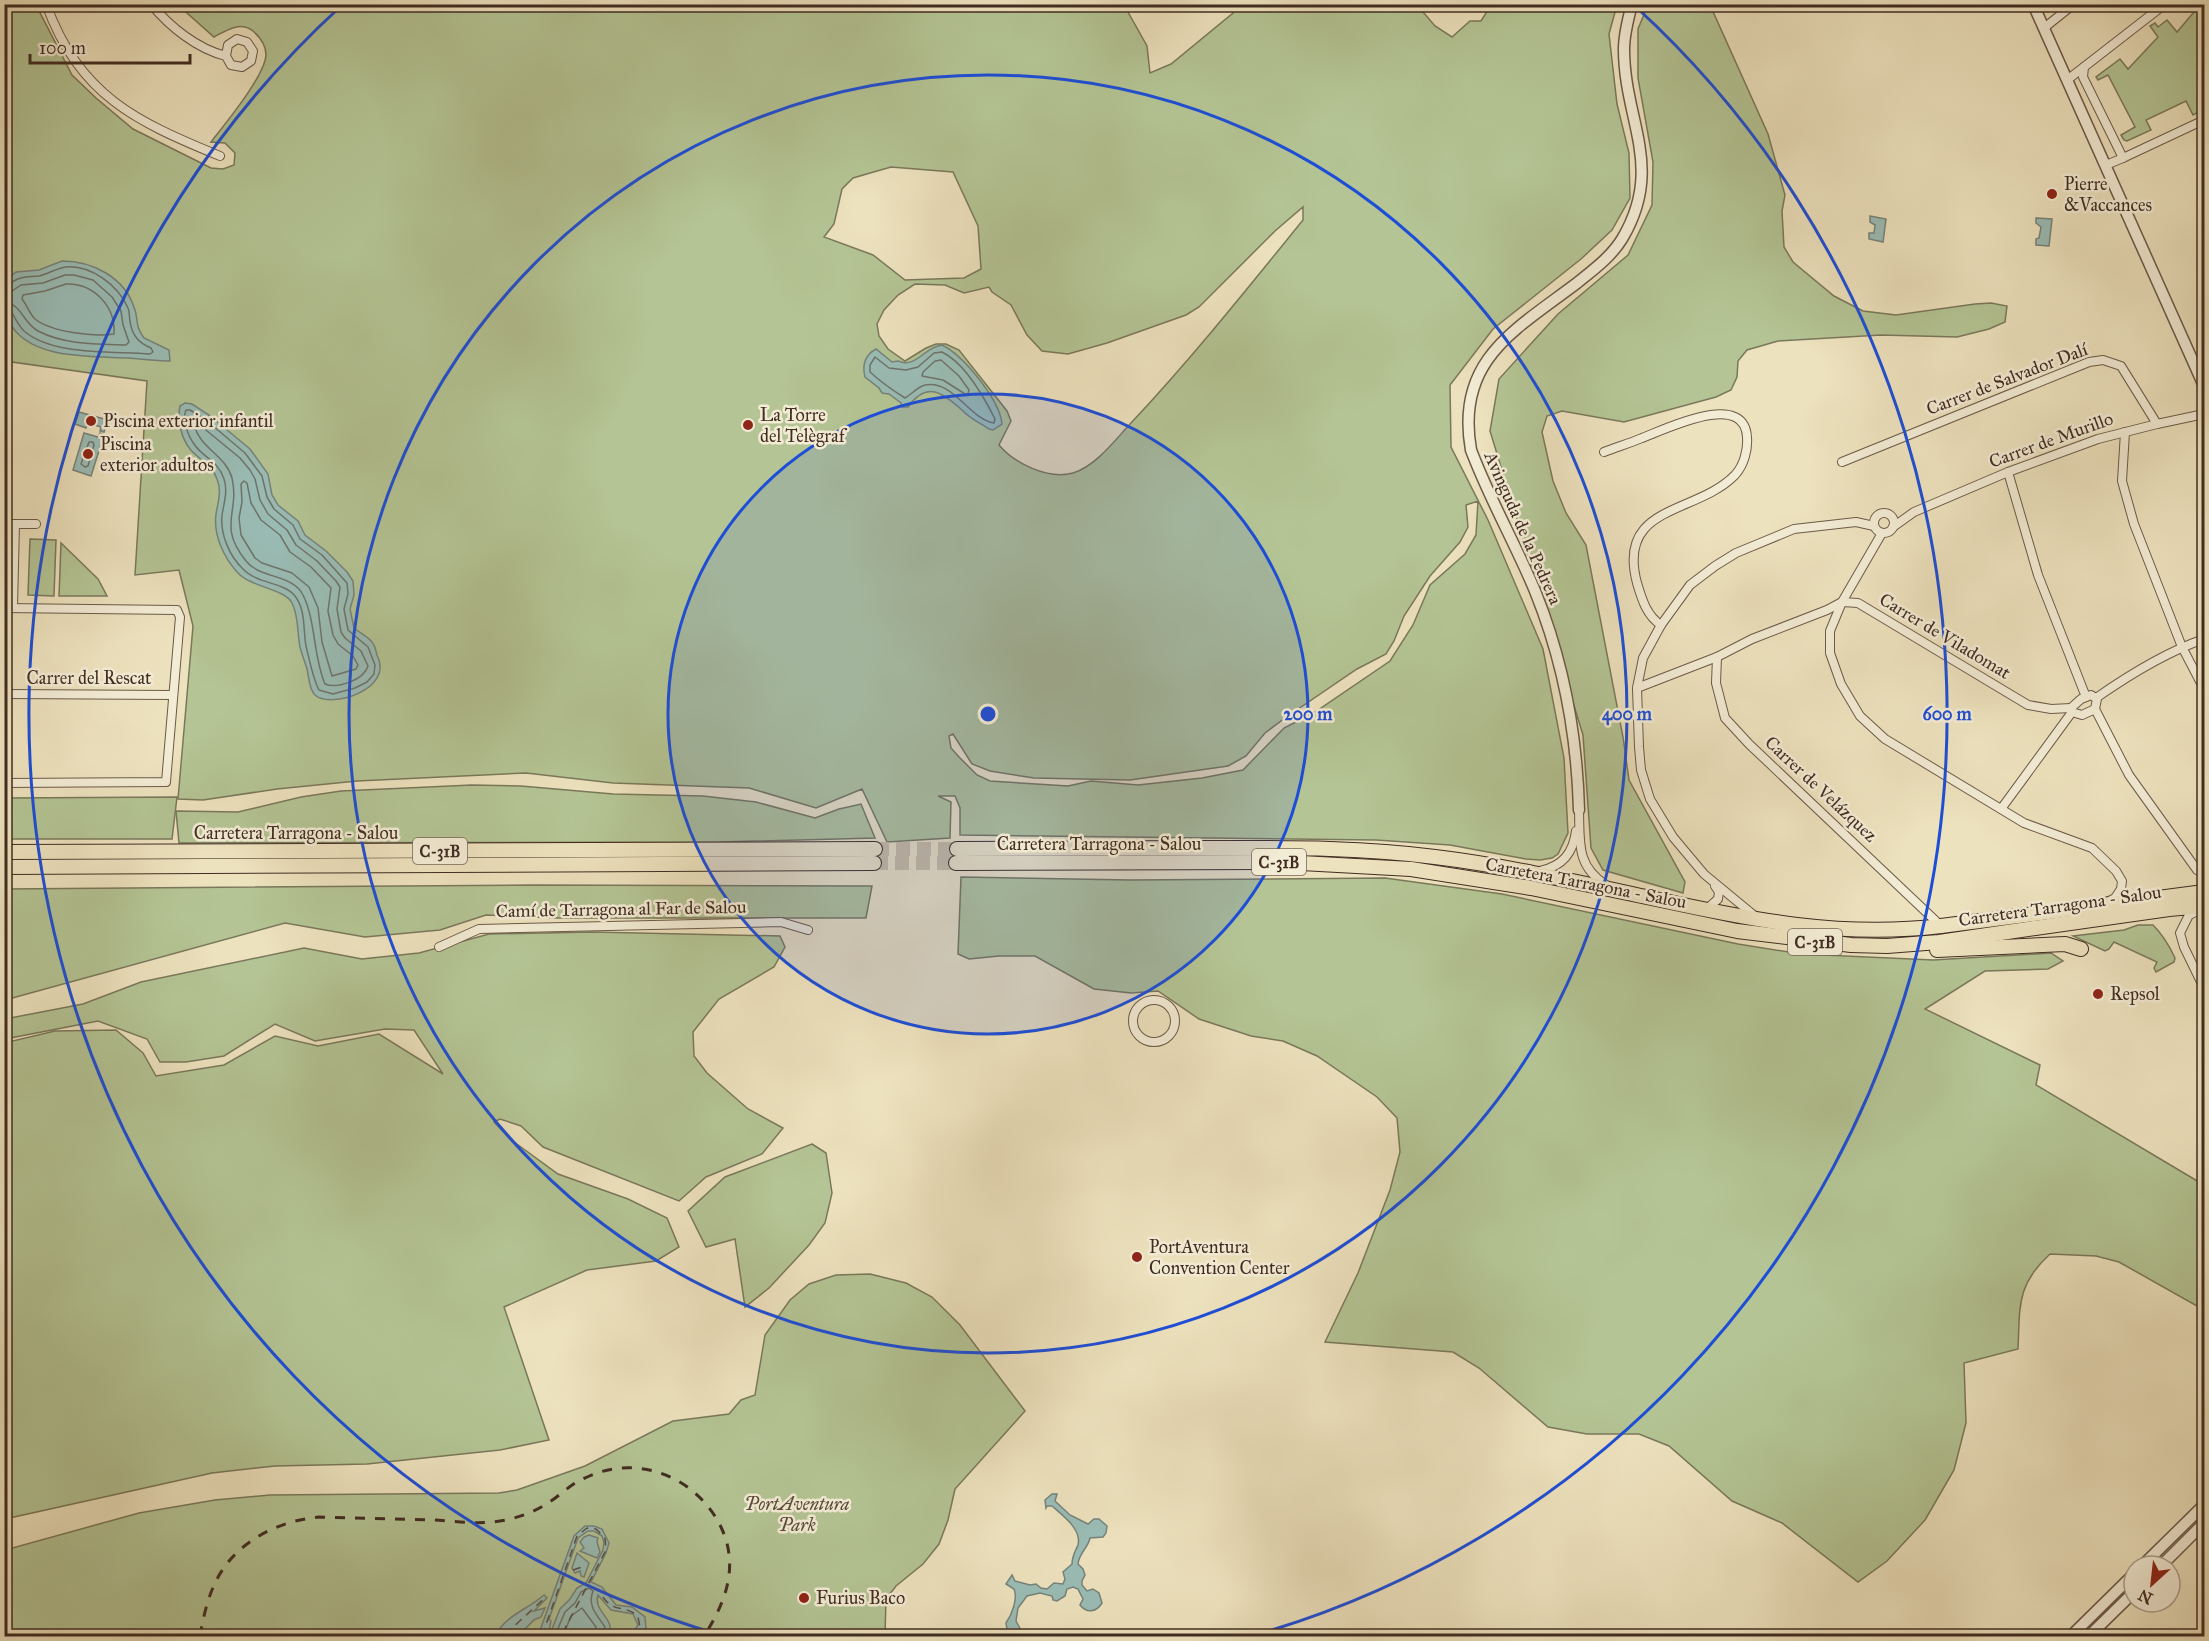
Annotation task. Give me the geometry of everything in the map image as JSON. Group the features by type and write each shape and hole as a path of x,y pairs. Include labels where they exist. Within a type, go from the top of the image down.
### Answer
{"main road":[{"name":"Carretera Tarragona - Salou","path":"2205,892 1941,926 1879,930 1831,929 1761,921 1532,873 1395,853 1285,848 957,856 1283,862 1411,869 1531,888 1737,931 1810,942 1851,945 1887,946 1939,942 2169,909 2205,907"},
{"name":"Carretera Tarragona - Salou","path":"4,852 874,856 4,867"},
{"path":"1851,945 1887,952 2065,944 2081,949"}],"street":[{"path":"46,4 53,23 79,69 106,97 138,120 220,156"},
{"path":"151,4 159,14 194,42 212,52 226,56"},
{"name":"Avinguda de la Pedrera","path":"1614,890 1589,872 1584,861 1581,851 1575,752 1551,633 1535,591 1471,450 1467,430 1467,410 1481,368 1494,349 1596,268 1621,240 1631,221 1642,183 1642,166 1625,68 1624,47 1632,4"},
{"path":"2033,4 2205,386"},
{"path":"2044,28 2074,4"},
{"path":"2067,80 2165,4"},
{"path":"2084,67 2083,77 2123,158"},
{"path":"2106,165 2205,120"},
{"name":"Carrer de Salvador Dalí","path":"1842,462 2089,362 2103,360 2121,366 2157,424"},
{"name":"Carrer de Murillo","path":"1893,527 1914,512 2008,472 2098,439 2205,414"},
{"path":"1604,452 1689,420 1706,416 1732,416 1741,420 1746,426 1748,441 1745,458 1736,473 1721,487 1648,524 1640,534 1634,555 1634,566 1644,604 1652,619 1661,625"},
{"path":"2124,432 2122,481 2134,524 2182,647 2205,689"},
{"path":"2008,472 2038,575 2086,697"},
{"name":"Carrer de Murillo","path":"1891,516 1914,512"},
{"path":"1856,522 1885,513 1891,516 1893,521 1893,527 1890,531 1882,533 1842,602 1830,631 1830,653 1841,684 1860,716 1885,739 2024,823 2092,848 2116,871 2122,881 2121,889 2115,898 2103,904"},
{"path":"1874,526 1876,516"},
{"path":"1706,910 1714,905 1719,892 1673,837 1650,798 1641,770 1637,688 1643,658 1661,625 1690,585 1736,553 1794,529 1856,522 1874,526 1882,533"},
{"path":"4,524 36,524"},
{"path":"4,783 166,782 180,617 177,610 9,608 15,524"},
{"path":"1637,688 1717,657 1842,602"},
{"name":"Carrer de Viladomat","path":"1842,602 1858,603 2028,705 2071,710 2082,715 2095,709"},
{"path":"2096,698 2182,647 2205,639"},
{"name":"Carrer de Velázquez","path":"1717,657 1716,683 1725,718 1749,744 1941,926"},
{"name":"Carrer del Rescat","path":"4,694 173,695"},
{"path":"2001,809 2075,703 2091,695 2096,698 2098,703 2095,709 2129,775 2197,870 2205,874"},
{"name":"Avinguda de la Pedrera","path":"1532,873 1552,868 1567,859 1574,843 1579,810"},
{"path":"1713,883 1761,921"},
{"path":"2205,907 2189,915 2180,933 2205,988"},
{"name":"Camí de Tarragona al Far de Salou","path":"439,947 479,929 781,922 808,930"},
{"path":"1150,1000 1159,1001 1170,1008 1174,1022 1172,1031 1166,1038 1150,1042 1137,1034 1133,1027 1133,1016 1142,1004 1150,1000"},
{"path":"2154,1554 2205,1505"},
{"path":"2173,1554 2205,1523"},
{"path":"2071,1636 2122,1586"},
{"path":"2089,1636 2122,1604"}],"green space":[{"path":"5,5 36,5 72,75 133,129 211,168 223,169 234,165 235,153 225,143 211,142 259,75 266,55 265,48 256,33 248,28 234,28 214,37 178,5 1124,5 1147,46 1150,73 1171,64 1233,13 1236,5 1417,5 1435,26 1452,37 1470,21 1481,21 1491,5 1617,5 1609,34 1617,104 1629,153 1630,198 1612,230 1581,259 1493,329 1450,385 1451,447 1488,520 1543,649 1564,758 1568,833 1558,854 1552,858 1526,859 1450,845 1376,840 960,835 960,808 955,796 938,796 951,802 950,838 887,842 862,789 816,808 749,788 613,783 526,773 357,781 277,789 203,800 178,799 193,626 179,570 135,575 147,381 5,361","holes":["891,167 953,172 978,226 981,269 964,278 905,280 873,255 824,237 834,224 842,189 853,178","1303,207 1303,220 1176,374 1105,452 1090,465 1073,473 1063,475 1043,472 1022,464 1005,452 999,445 1011,421 1007,411 959,350 946,344 936,344 905,361 888,349 879,336 877,324 884,310 898,295 915,284 945,285 964,293 989,287 992,292 1011,305 1027,335 1042,351 1068,354 1186,315 1199,307 1275,231","1478,501 1476,535 1465,554 1430,585 1413,625 1390,661 1315,712 1284,728 1243,770 1202,778 1138,785 1091,781 1068,786 990,781 977,775 951,748 949,736 953,734 972,764 990,771 1034,778 1130,780 1228,766 1246,756 1265,733 1285,718 1357,669 1386,654 1404,616 1430,576 1460,542 1468,527 1466,505"]},
{"path":"1648,5 1710,5 1768,134 1785,195 1782,211 1784,247 1793,262 1834,296 1863,311 1896,315 1975,304 1991,303 2007,306 2005,322 1989,329 1957,337 1881,335 1778,341 1747,350 1738,361 1737,377 1731,390 1716,397 1624,422 1562,411 1547,416 1542,432 1553,481 1566,513 1586,545 1623,737 1629,780 1685,882 1683,893 1603,870 1591,848 1583,735 1490,431 1499,379 1558,314 1628,255 1652,205 1653,162 1638,78 1638,29"},
{"path":"2200,5 2204,5 2204,109 2193,115 2186,101 2146,120 2151,130 2127,141 2124,140 2121,135 2135,127 2108,75 2098,80 2096,77 2120,59 2128,69 2158,37 2150,26 2155,23 2158,27 2167,20 2177,32"},
{"path":"30,539 56,540 54,596 28,595"},
{"path":"61,543 98,579 107,596 59,596"},
{"path":"472,785 521,786 613,794 703,796 756,802 815,818 861,804 875,838 719,842 179,843 176,811 238,812 301,797 341,791"},
{"path":"177,797 172,839 5,839 5,798"},
{"path":"961,877 1130,880 1385,878 1502,894 1738,944 1801,954 1933,960 2051,953 2063,961 2048,969 1985,971 1925,1009 2040,1065 2036,1085 2204,1185 2204,1310 2119,1262 2096,1256 2050,1254 2039,1265 2025,1287 2020,1309 2018,1349 1964,1363 1966,1423 1954,1470 1925,1520 1887,1561 1858,1582 1782,1523 1732,1501 1669,1446 1639,1434 1587,1434 1548,1427 1479,1368 1453,1352 1325,1342 1358,1273 1390,1190 1400,1152 1397,1118 1377,1097 1317,1056 1283,1041 1251,1036 1199,1019 1158,991 1131,993 1094,989 1035,956 969,959 958,954"},
{"path":"532,885 872,886 866,918 558,918 486,915 440,930 365,937 285,923 5,1000 5,889"},
{"path":"2138,925 2153,925 2168,944 2175,958 2174,962 2156,972 2154,968 2157,962 2114,942 2105,951 2073,936 2124,930"},
{"path":"592,932 780,936 785,947 774,967 719,999 693,1032 694,1056 707,1073 748,1109 783,1128 762,1154 706,1177 679,1201 543,1147 521,1126 500,1119 494,1122 510,1139 558,1174 628,1199 667,1218 679,1247 656,1261 587,1270 504,1307 549,1440 500,1450 367,1464 275,1466 212,1473 5,1519 4,1043 55,1031 116,1030 143,1053 156,1076 224,1065 275,1036 318,1046 379,1034 443,1074 414,1030 385,1029 315,1041 275,1024 224,1056 186,1062 160,1062 147,1039 98,1021 5,1039 5,1019 83,1004 141,982 304,948 362,959 419,953 489,934"},
{"path":"812,1144 826,1153 832,1193 825,1223 809,1245 769,1288 745,1307 735,1239 706,1247 688,1211 725,1177"},
{"name":"PortAventura Park","path":"870,1274 906,1283 932,1297 960,1325 1025,1411 955,1489 948,1520 939,1544 923,1564 896,1586 886,1599 885,1636 5,1636 5,1550 139,1513 215,1500 270,1495 499,1493 517,1490 585,1466 673,1421 729,1414 741,1400 755,1395 765,1335 790,1300 809,1284 836,1275"}],"water":[{"path":"1870,216 1886,219 1883,242 1869,239 1869,233 1874,233 1875,225 1870,222"},
{"path":"2036,218 2052,219 2049,246 2036,245 2041,227 2036,223"},
{"path":"62,261 84,264 115,279 129,296 144,338 169,350 170,361 62,353 30,343 18,334 9,321 6,311 4,295 6,280 16,272 39,270"},
{"path":"942,345 960,358 979,379 995,403 1002,424 993,430 989,429 968,416 942,394 935,392 922,394 908,407 902,407 901,403 889,394 882,393 865,377 865,361 876,349 892,362 904,363 915,360 930,349"},
{"path":"185,403 192,404 209,415 250,449 268,474 272,495 278,505 298,521 305,535 326,551 353,581 354,595 350,609 354,628 373,643 380,667 377,678 369,687 346,698 334,700 323,699 313,692 300,647 297,619 292,603 282,594 244,578 224,553 216,530 218,483 209,466 190,449 184,439 179,417 180,406"},
{"name":"Piscina exterior infantil","path":"79,412 108,420 104,432 100,431 101,427 88,423 86,428 75,424"},
{"name":"Piscina exterior adultos","path":"84,433 98,437 100,433 104,435 91,476 73,470"},
{"path":"1052,1494 1057,1494 1055,1501 1070,1515 1088,1524 1094,1519 1099,1519 1107,1526 1103,1537 1090,1538 1078,1564 1085,1575 1082,1585 1087,1591 1093,1589 1099,1593 1102,1603 1094,1610 1085,1609 1080,1605 1083,1599 1078,1589 1073,1587 1067,1589 1065,1596 1057,1601 1053,1600 1052,1596 1040,1593 1027,1596 1018,1608 1016,1621 1024,1636 1008,1636 1006,1623 1015,1597 1014,1589 1006,1584 1012,1575 1015,1581 1030,1585 1036,1584 1041,1588 1047,1589 1054,1583 1063,1584 1065,1579 1063,1572 1072,1564 1078,1545 1077,1533 1070,1523 1052,1506 1046,1508 1045,1500"},
{"path":"585,1526 602,1529 609,1543 591,1582 602,1587 616,1605 632,1607 645,1617 646,1628 639,1636 631,1636 638,1625 633,1614 611,1610 598,1595 598,1606 609,1623 610,1633 598,1636 538,1636 574,1536","holes":["588,1531 594,1531 602,1536 603,1550 586,1583 577,1588 560,1609 549,1631 551,1621 549,1619 578,1538"]},
{"path":"589,1535 598,1538 600,1552 597,1558 580,1551 584,1548 580,1542"},
{"path":"577,1553 589,1563 584,1577 581,1576 580,1571 575,1573 572,1568"},
{"path":"544,1595 547,1598 534,1611 545,1608 541,1617 534,1620 518,1636 495,1636 505,1622"}],"ferry route":[{"path":"542,1636 577,1536 587,1528 596,1529 605,1538 606,1550 561,1636"},
{"path":"573,1570 582,1567 586,1569"},
{"path":"508,1636 511,1629 546,1597"},
{"path":"603,1597 612,1605 634,1613 638,1617 640,1627 634,1636"},
{"path":"4,1631 16,1636"}],"tunnel":[{"path":"875,849 957,849"},
{"path":"874,863 956,863"}],"railway":[{"path":"200,1636 215,1583 233,1556 258,1536 287,1523 319,1517 470,1523 500,1521 538,1509 585,1478 604,1471 624,1468 644,1469 680,1482 696,1493 720,1525 729,1554 728,1583 719,1610 704,1636"}],"place":[{"name":"Pierre &Vaccances","path":"2052,194"},
{"name":"Piscina exterior infantil","path":"91,421"},
{"name":"La Torre del Telègraf","path":"748,425"},
{"name":"Piscina exterior adultos","path":"88,454"},
{"name":"Repsol","path":"2098,994"},
{"name":"PortAventura Convention Center","path":"1137,1257"},
{"name":"Furius Baco","path":"804,1598"}]}
